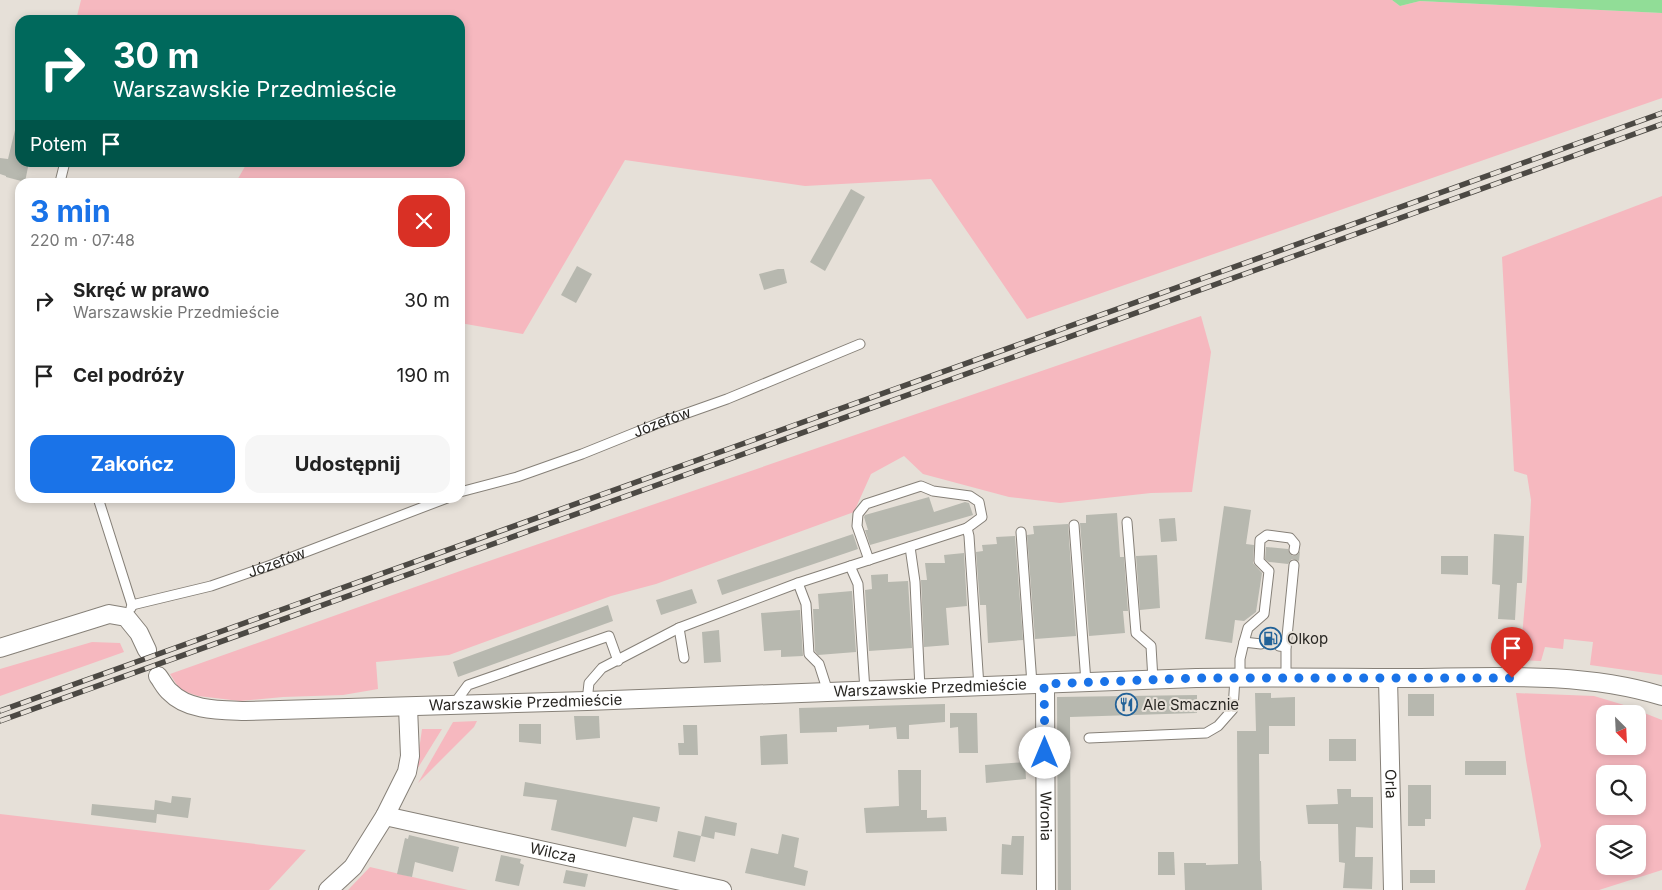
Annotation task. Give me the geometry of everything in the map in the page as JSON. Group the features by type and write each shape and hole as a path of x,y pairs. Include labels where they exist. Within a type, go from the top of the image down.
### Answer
{"street":[{"name":"Józefów","path":"0,648 109,614 129,611"},
{"path":"129,611 148,650"},
{"path":"158,676 170,692 180,701 192,705 224,710 408,707 410,756 407,772 386,816 353,866 328,890"},
{"name":"Warszawskie Przedmieście","path":"408,707 1086,682 1286,677 1547,679 1641,689 1662,696"},
{"name":"Orla","path":"1388,678 1393,890"},
{"name":"Wronia","path":"1038,684 1046,890"},
{"name":"Wilcza","path":"386,816 722,890"}],"lane":[{"name":"Józefów","path":"465,491 517,476 582,454 659,423 727,400 860,344"},
{"path":"586,701 589,683 602,668 679,628 798,583 869,560 910,546 967,528 982,517 979,502 970,496 933,491 921,486 866,504 858,514 857,526 869,560"},
{"path":"99,503 129,611"},
{"name":"Józefów","path":"129,611 211,586 434,503"},
{"path":"1127,522 1136,633 1151,646 1153,680"},
{"path":"1074,525 1086,682"},
{"path":"967,528 979,687"},
{"path":"1021,532 1038,684"},
{"path":"1089,738 1206,733 1218,726 1233,709 1240,659 1248,628 1264,614 1269,570 1259,561 1260,540 1267,535 1290,538 1295,544 1294,550"},
{"path":"910,546 915,582 920,689"},
{"path":"1286,677 1283,646 1294,565"},
{"path":"850,566 858,584 865,691"},
{"path":"798,583 806,604 809,654 819,664 828,692"},
{"path":"679,628 684,658"},
{"path":"454,704 468,685 609,636 618,661"},
{"path":"1244,642 1262,644"}],"shaded area":[{"path":"81,0 1392,0 1400,6 1420,1 1662,13 1662,98 1027,319 931,179 805,186 625,160 523,334 465,324 465,178 238,178 245,167 465,167 465,15 77,15"},
{"path":"1392,0 1662,0 1662,13 1420,1 1400,6"},
{"path":"1662,196 1662,675 1590,665 1593,642 1564,639 1563,649 1545,647 1541,661 1520,660 1531,500 1527,475 1514,471 1502,257"},
{"path":"1201,316 1211,352 1192,492 1151,493 1060,503 1009,497 923,474 904,456 871,474 854,512 656,584 611,596 449,655 376,662 378,689 343,695 240,701 198,696 180,690 170,674 463,570"},
{"path":"92,642 120,643 124,652 0,696 0,669"},
{"path":"1516,693 1594,696 1624,705 1596,705 1596,755 1646,755 1646,714 1662,720 1662,870 1599,890 1525,890 1541,846"},
{"path":"477,721 474,727 418,783 453,722"},
{"path":"422,729 442,729 416,771"},
{"path":"0,814 306,850 269,890 0,890"},
{"path":"370,867 468,890 348,890"}],"building":[{"path":"15,130 15,167 28,167 26,178 15,179 0,174 0,158 8,159"},
{"path":"851,189 865,197 825,271 810,262"},
{"path":"577,266 592,274 576,303 561,295"},
{"path":"784,269 787,283 764,290 759,274"},
{"path":"929,497 934,512 965,502 969,503 973,515 870,545 865,530 868,530 865,515"},
{"path":"1224,506 1251,510 1246,544 1254,545 1253,563 1262,573 1256,612 1244,621 1235,620 1232,643 1205,639"},
{"path":"1117,513 1120,557 1124,557 1128,611 1123,611 1125,633 1089,636 1080,523 1086,523 1086,515"},
{"path":"1175,518 1177,541 1161,542 1159,519"},
{"path":"1068,524 1076,636 1035,639 1027,535 1034,534 1033,526"},
{"path":"853,534 858,549 722,595 717,580"},
{"path":"1494,534 1524,536 1522,583 1517,583 1515,620 1498,619 1500,585 1492,584"},
{"path":"1015,536 1023,640 988,643 986,605 980,605 976,552 983,551 982,545 997,544 996,537"},
{"path":"1266,547 1288,549 1293,556 1300,551 1299,561 1292,559 1288,564 1269,562 1265,559"},
{"path":"964,553 967,606 946,608 949,645 924,647 921,580 927,580 925,563 945,563 944,555"},
{"path":"1157,555 1160,608 1140,610 1136,556"},
{"path":"1441,556 1468,556 1468,575 1441,574"},
{"path":"888,574 888,582 908,581 912,648 869,651 865,590 872,589 871,575"},
{"path":"692,589 697,603 661,615 656,600"},
{"path":"852,591 856,652 818,655 815,651 813,609 819,609 818,594"},
{"path":"608,605 613,621 458,677 453,662"},
{"path":"800,610 803,656 781,657 781,650 764,651 761,613"},
{"path":"719,630 721,662 704,663 702,632"},
{"path":"1263,631 1280,633 1279,640 1274,642 1273,647 1267,647 1266,641 1262,638"},
{"path":"1255,693 1271,693 1271,698 1295,697 1295,726 1269,726 1269,754 1259,754 1262,890 1185,890 1184,863 1206,863 1206,865 1238,864 1237,731 1256,731"},
{"path":"1408,694 1434,694 1434,716 1408,716"},
{"path":"1197,695 1197,713 1070,717 1071,890 1058,890 1057,697"},
{"path":"945,704 945,722 909,725 909,739 897,739 896,727 869,729 869,725 837,727 837,732 800,733 799,708"},
{"path":"950,713 977,713 978,753 959,753 958,727 950,728"},
{"path":"574,716 599,716 600,738 576,740"},
{"path":"519,724 541,724 541,744 519,742"},
{"path":"683,725 697,725 698,755 679,755 678,743 684,743"},
{"path":"787,734 788,764 761,765 760,736"},
{"path":"1329,739 1356,739 1356,761 1329,761"},
{"path":"1465,761 1506,761 1506,775 1465,775"},
{"path":"1025,762 1026,779 986,783 985,765"},
{"path":"898,770 921,770 921,810 927,810 927,818 946,817 947,831 866,833 864,808 899,806"},
{"path":"525,782 660,807 657,822 633,817 626,847 551,830 557,800 523,796"},
{"path":"1408,785 1431,785 1431,819 1425,819 1425,826 1408,826"},
{"path":"1337,789 1351,789 1351,797 1373,797 1373,828 1356,827 1355,857 1373,857 1372,889 1343,888 1345,863 1339,862 1338,824 1308,824 1306,805 1338,804"},
{"path":"172,796 191,798 188,818 157,814 156,823 91,815 92,804 154,810 155,800 171,803"},
{"path":"705,816 737,823 735,836 715,832 714,839 701,836"},
{"path":"678,831 701,836 695,862 673,857"},
{"path":"782,834 799,838 794,867 808,871 805,886 745,873 751,848 778,854"},
{"path":"409,835 459,847 453,872 415,862 412,877 397,874 405,838 408,839"},
{"path":"1012,836 1024,836 1023,875 1001,874 1002,844 1011,845"},
{"path":"1158,852 1174,852 1175,875 1158,875"},
{"path":"501,855 521,859 520,863 524,865 519,886 495,881"},
{"path":"566,870 588,874 585,887 563,883"},
{"path":"1410,870 1435,870 1435,883 1410,883"}],"railway":[{"path":"0,711 1662,113"},
{"path":"0,721 1662,124"}],"place":[{"name":"Olkop","path":"1271,639"},
{"name":"Ale Smacznie","path":"1127,705"}],"route":[{"path":"1045,753 1044,684 1196,678 1512,678"}]}
